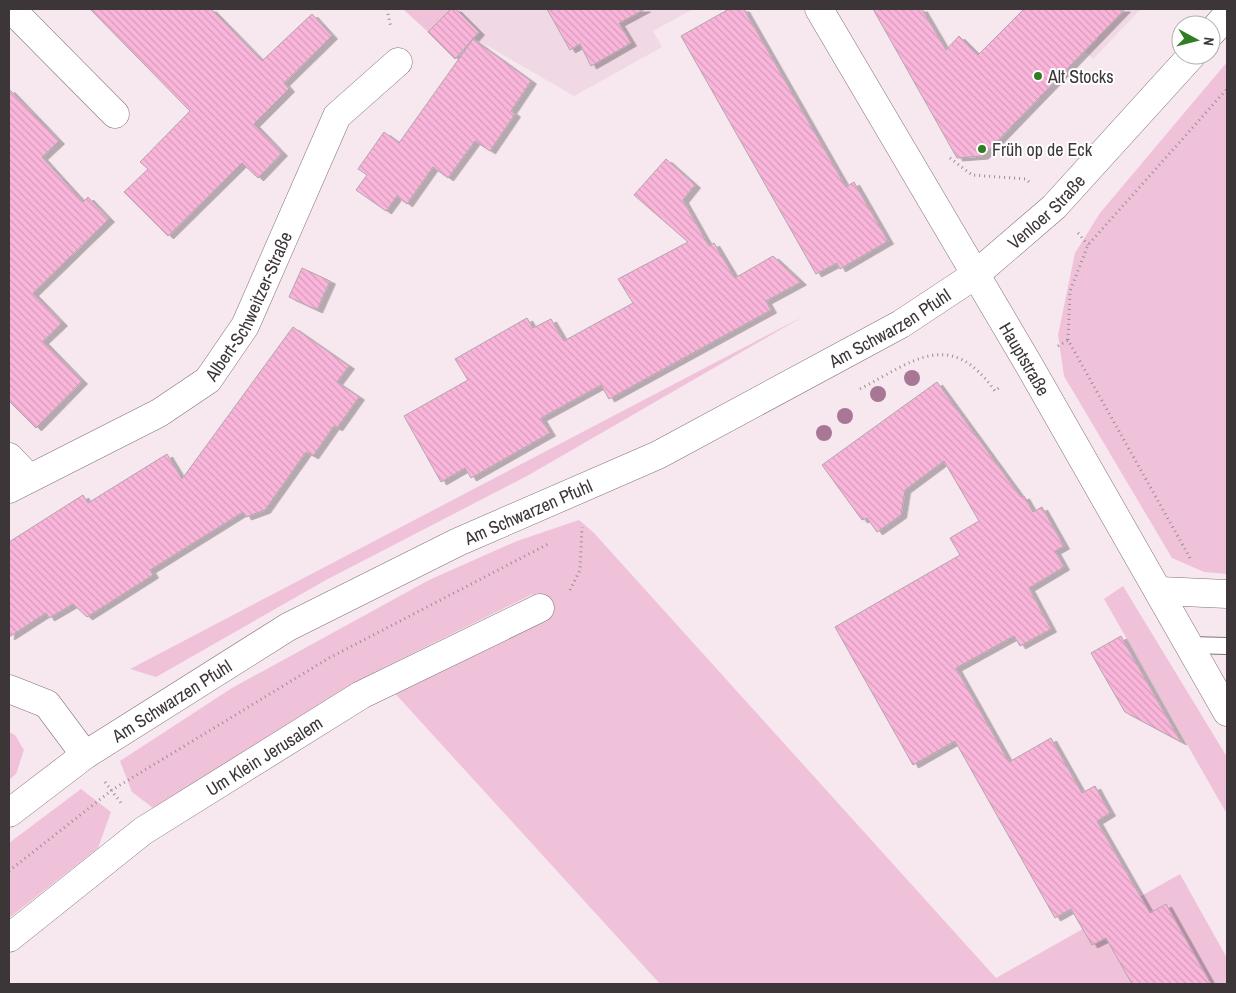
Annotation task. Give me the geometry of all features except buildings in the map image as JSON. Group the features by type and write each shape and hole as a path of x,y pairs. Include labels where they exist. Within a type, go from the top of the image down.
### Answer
{"street":[{"path":"11,9 114,114"},
{"name":"Hauptstraße","path":"819,9 1029,365 1227,712"},
{"name":"Albert-Schweitzer-Straße","path":"9,457 19,483 159,413 208,380 245,326 337,116 398,62"},
{"name":"Venloer Straße","path":"975,274 1054,206 1183,65"},
{"name":"Am Schwarzen Pfuhl","path":"9,813 85,755 288,627 458,542 658,455 901,324 975,274"},
{"path":"1160,592 1218,594"},
{"name":"Um Klein Jerusalem","path":"9,938 143,831 360,694 540,608"},
{"path":"9,689 48,704 85,755"}],"lane":[{"path":"1190,645 1227,646"}],"path":[{"path":"1218,594 1068,340 1070,290 1088,245 1227,88"},
{"path":"946,155 972,175 1026,179 1054,206 1088,245"},
{"path":"854,392 928,355 944,354 968,362 983,374 995,391 1029,365"},
{"path":"573,531 590,522"},
{"path":"540,608 566,594 575,583 580,570 582,526"},
{"path":"9,870 112,790 328,658 556,540"},
{"path":"85,755 143,831"}],"shaded area":[{"path":"403,9 451,9 428,32"},
{"path":"457,9 693,9 653,31 662,47 574,96 474,38 480,32"},
{"path":"1041,9 1141,9 1093,59"},
{"path":"1227,62 1227,574 1204,572 1172,558 1064,376 1058,335 1075,253 1100,213"},
{"path":"804,316 527,476 326,580 156,677 130,669"},
{"path":"579,520 594,533 996,978 1180,874 1227,958 1227,984 660,984 391,689 549,613 533,594 381,669 153,808 132,792 120,761 232,688 429,580 517,541"},
{"path":"1123,586 1227,757 1227,814 1104,599"},
{"path":"9,732 15,735 24,750 16,774 9,780"},
{"path":"81,789 111,812 98,848 9,918 9,843"}],"place":[{"name":"Alt Stocks","path":"1038,76"},
{"name":"Früh op de Eck","path":"982,149"}]}
